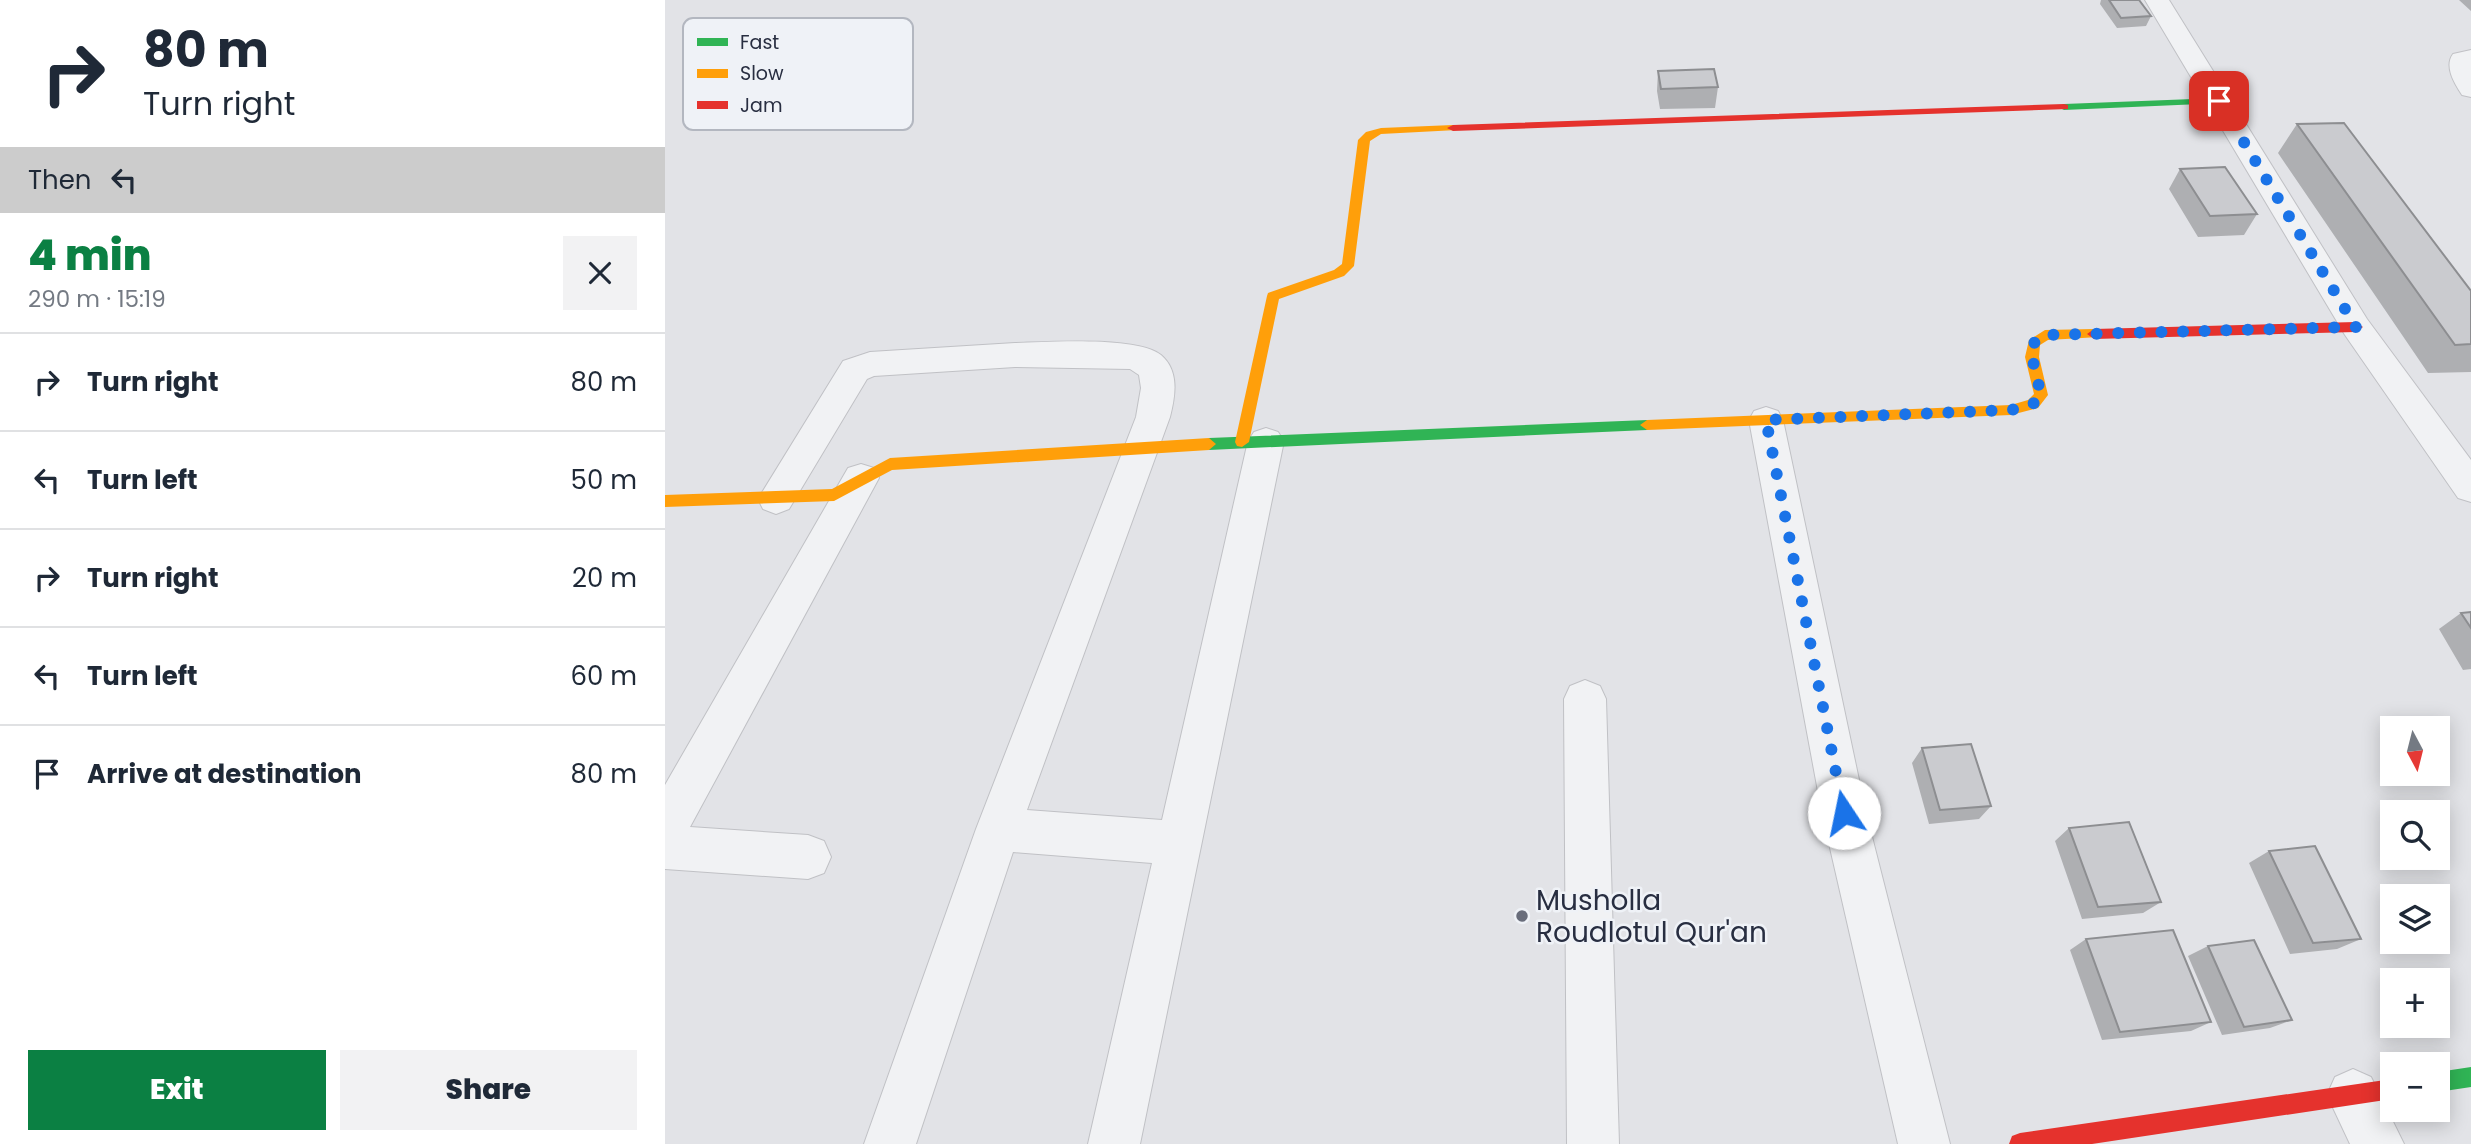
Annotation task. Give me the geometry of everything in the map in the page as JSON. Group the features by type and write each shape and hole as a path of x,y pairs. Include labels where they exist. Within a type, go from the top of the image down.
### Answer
{"street":[{"path":"2157,0 2356,327 2471,488"},
{"path":"2471,58 2462,59 2463,72 2471,89"},
{"path":"1114,1144 1179,842 1254,442 1273,296 1339,273 1348,266 1364,140 1370,134 1381,131 2219,101"},
{"path":"665,501 834,495 890,464 1139,447 2011,410 2033,404 2041,395 2032,357 2034,343 2045,335 2356,327"},
{"path":"776,499 855,370 879,363 1053,354 1123,355 1146,359 1156,371 1159,383 1153,417 1139,447 998,829 890,1144"},
{"path":"1766,420 1844,813 1924,1144"},
{"path":"665,828 861,478"},
{"path":"1585,699 1593,1144"},
{"path":"998,829 1179,842"},
{"path":"665,847 808,857"},
{"path":"2450,1080 2471,1077"},
{"path":"2019,1144 2169,1133 2373,1092 2378,1144"}],"building":[{"path":"2109,0 2139,0 2151,16 2121,18"},
{"path":"1714,69 1718,87 1661,89 1658,71"},
{"path":"2344,123 2471,291 2471,344 2455,345 2297,124"},
{"path":"2225,167 2257,214 2210,216 2180,169"},
{"path":"2471,612 2471,628 2461,613"},
{"path":"1971,744 1991,806 1940,810 1922,748"},
{"path":"2129,822 2161,902 2098,907 2069,828"},
{"path":"2315,846 2361,939 2313,943 2269,851"},
{"path":"2173,930 2211,1022 2120,1032 2086,939"},
{"path":"2254,940 2292,1020 2244,1027 2208,946"}],"traffic: fast":[{"path":"2064,107 2219,101"},
{"path":"1209,444 1647,425"},
{"path":"2450,1080 2471,1077"}],"traffic: slow":[{"path":"1242,442 1273,296 1339,273 1348,266 1364,140 1370,134 1381,131 1453,128"},
{"path":"1647,425 2011,410 2033,404 2041,395 2032,357 2034,343 2045,335 2094,334"},
{"path":"665,501 834,495 890,464 1209,444"}],"traffic: jam":[{"path":"1453,128 2064,107"},
{"path":"2094,334 2356,327"},
{"path":"2020,1144 2380,1091"}],"place":[{"name":"Musholla Roudlotul Qur'an","path":"1522,916"}],"route":[{"path":"1844,813 1766,420 2011,410 2033,404 2041,395 2032,357 2034,343 2045,335 2274,327 2356,327 2219,101"}]}
